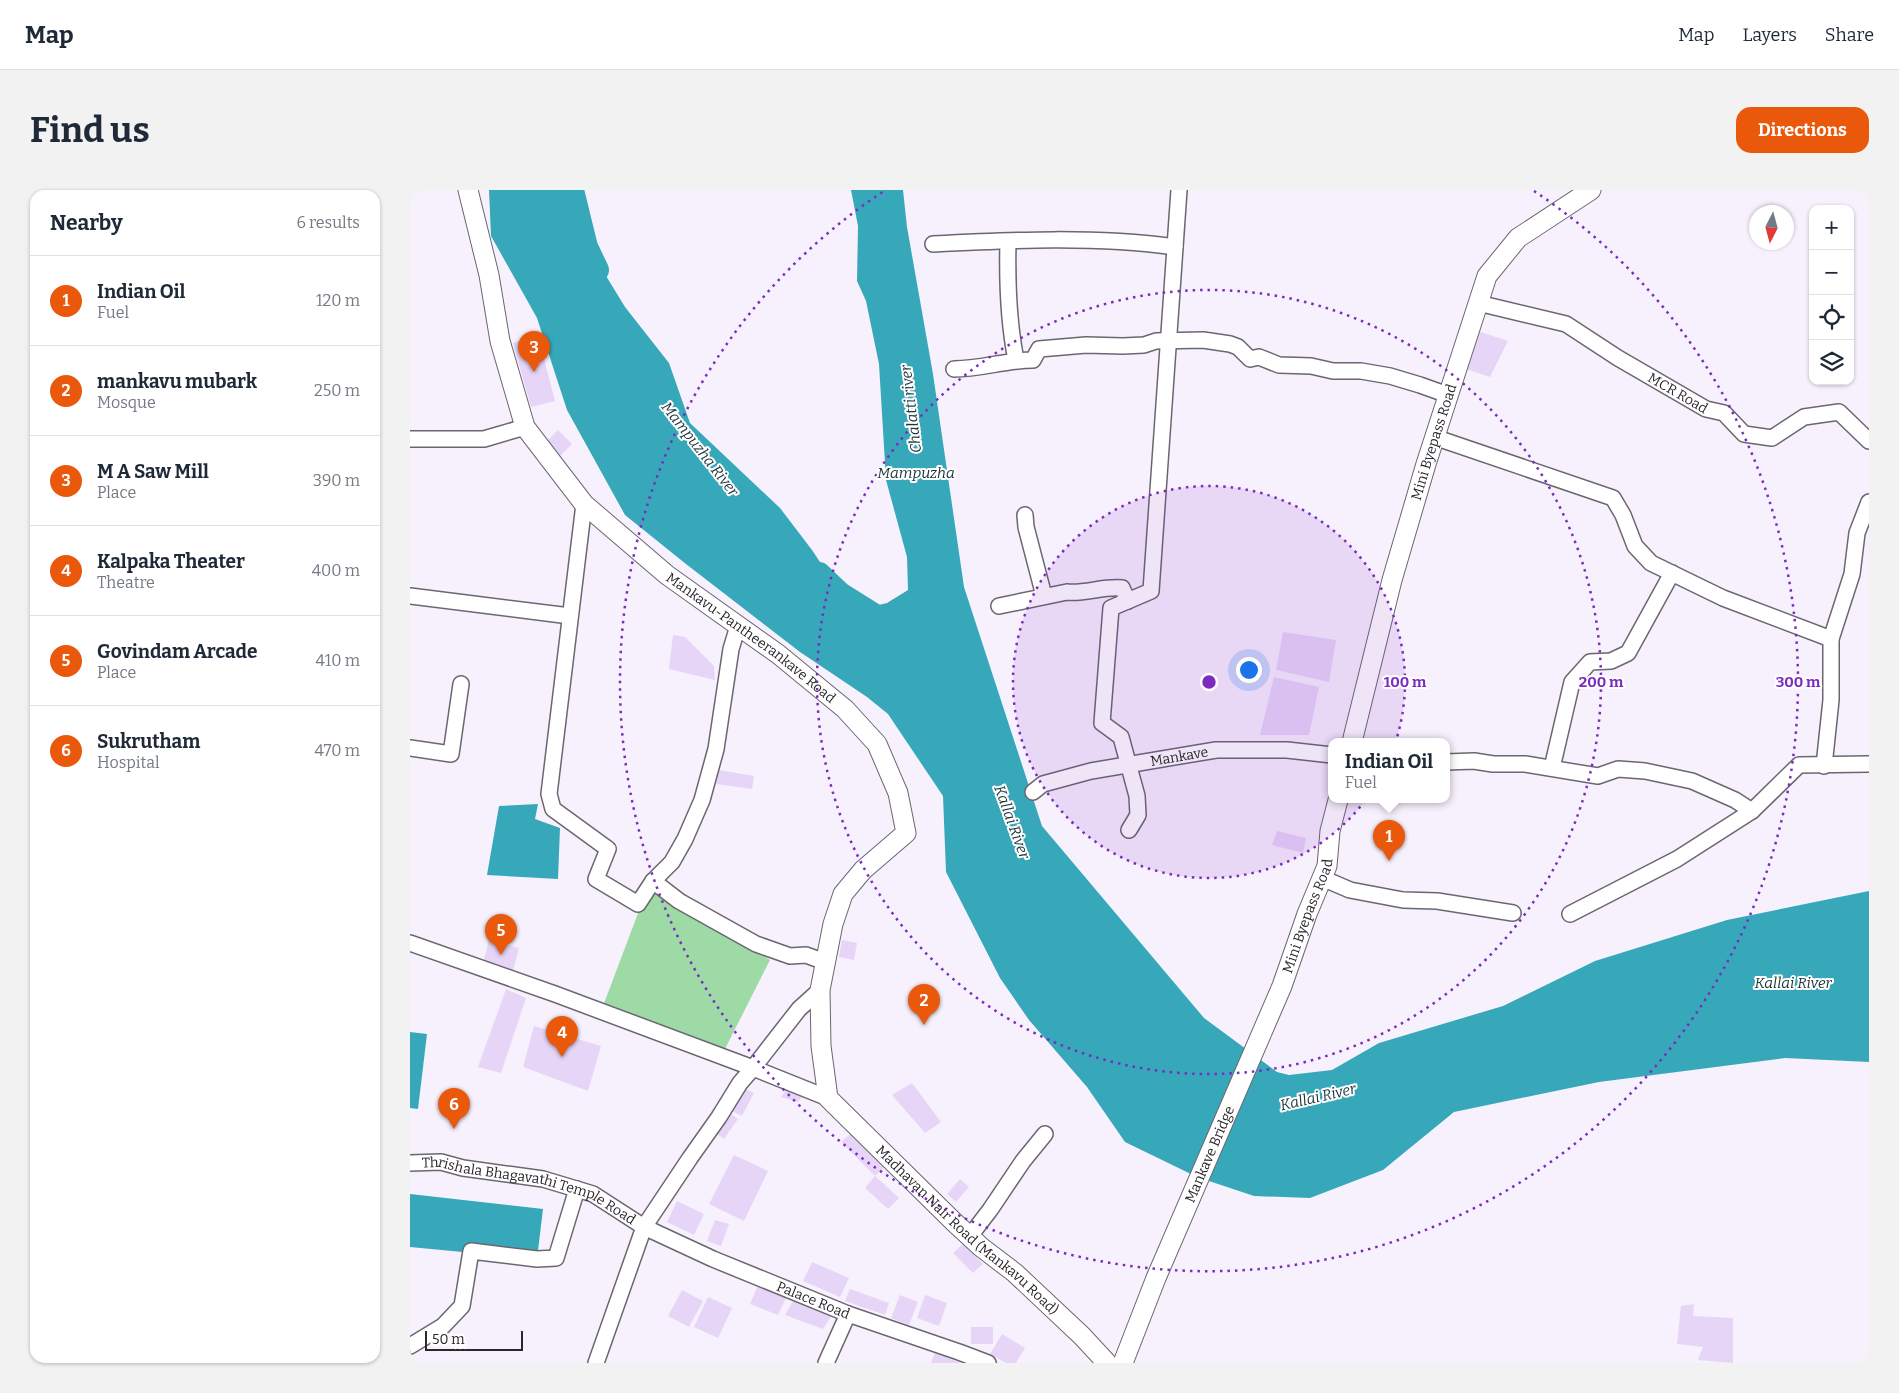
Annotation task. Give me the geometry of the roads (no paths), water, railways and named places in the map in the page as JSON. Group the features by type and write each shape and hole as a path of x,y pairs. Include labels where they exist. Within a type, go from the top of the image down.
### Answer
{"main road":[{"name":"Mankavu-Pantheerankave Road","path":"468,190 489,275 500,342 525,428 584,504 667,575 778,654 844,709 878,744 898,793 906,833 863,870 843,894 833,924 820,990 821,1046 828,1098"},
{"name":"Mini Byepass Road","path":"1353,738 1392,580 1434,438 1487,276 1518,238 1591,190"},
{"name":"Mini Byepass Road","path":"1264,1030 1327,866 1330,831 1337,803"},
{"name":"Mankave Bridge","path":"1123,1363 1156,1278 1264,1030"},
{"name":"Madhavan Nair Road (Mankavu Road)","path":"828,1098 970,1236 1015,1273 1082,1336 1107,1363"}],"street":[{"path":"1129,830 1138,815 1137,796 1121,737 1102,724 1112,608 1150,591 1179,190"},
{"path":"933,244 1008,242 1034,239 1080,240 1175,247"},
{"path":"1008,242 1008,300 1010,328 1016,360"},
{"name":"MCR Road","path":"1478,303 1566,324 1618,358 1706,409 1724,413 1744,434 1772,438 1804,417 1840,412 1869,441"},
{"path":"954,369 984,367 995,363 1016,360 1033,360 1039,350 1086,345 1123,346 1144,345 1156,341 1203,340 1230,344 1238,348 1250,359 1259,357 1279,365 1311,366 1333,371 1361,371 1381,376 1390,376 1430,387 1448,395"},
{"path":"410,439 484,439 525,428"},
{"path":"1434,438 1613,498 1623,515 1634,546 1651,563 1722,598 1831,639"},
{"path":"1824,766 1831,700 1831,639 1852,574 1857,532 1869,502"},
{"path":"584,504 549,794 553,809 608,848 596,879 638,904 653,881 672,862 685,839 702,800 716,750 731,649 738,626"},
{"path":"1025,515 1026,527 1044,596"},
{"path":"1552,768 1572,682 1590,662 1611,661 1628,653 1672,573"},
{"path":"999,606 1067,592 1076,593 1114,587 1122,588 1128,601"},
{"path":"410,596 570,616"},
{"path":"410,748 451,754 460,684"},
{"name":"Mankave","path":"1033,792 1044,784 1091,771 1216,750 1286,750 1328,755"},
{"path":"1450,762 1474,761 1493,764 1526,764 1598,776 1618,769 1664,774 1692,780 1735,800 1752,811"},
{"path":"1570,914 1677,858 1752,811 1799,765 1869,764"},
{"path":"1322,878 1350,890 1403,900 1437,900 1514,913"},
{"path":"653,881 679,901 756,944 790,956 806,955 825,962"},
{"path":"410,943 555,994 828,1098"},
{"path":"596,1363 644,1227 740,1083 799,1009 820,990"},
{"path":"970,1236 1023,1161 1045,1134"},
{"name":"Thrishala Bhagavathi Temple Road","path":"410,1162 441,1162 463,1168 543,1180 577,1189 593,1194 644,1227"},
{"path":"410,1346 443,1326 462,1306 471,1251 537,1259 556,1258 577,1189"},
{"name":"Palace Road","path":"644,1227 713,1259 848,1314 988,1363"},
{"path":"826,1363 848,1314"}],"water":[{"name":"Kallai River","path":"489,190 576,190 580,209 575,225 625,307 669,363 690,423 780,508 812,550 844,598 857,610 887,603 908,590 907,557 886,480 879,364 866,301 857,281 858,226 851,190 903,190 907,227 933,374 964,587 1042,826 1204,1018 1277,1072 1289,1075 1332,1070 1379,1043 1503,1006 1595,961 1727,920 1869,891 1869,1062 1785,1058 1599,1082 1454,1112 1383,1170 1310,1198 1254,1196 1197,1177 1125,1142 1087,1087 1029,1020 1000,978 946,872 943,796 888,714 867,697 800,652 625,515 567,410 537,318 491,236"},
{"path":"538,804 535,819 560,828 558,879 487,875 499,806"},
{"path":"410,1032 427,1034 418,1109 410,1108"},
{"path":"410,1194 543,1209 537,1259 410,1247"}],"waterway":[{"name":"Mampuzha River","path":"572,190 586,247 597,270"},
{"name":"Mampuzha River","path":"819,574 840,594 891,626"}],"place":[{"name":"M A Saw Mill","path":"534,372"},
{"name":"Indian Oil","path":"1389,861"},
{"name":"Govindam Arcade","path":"501,955"},
{"name":"mankavu mubark","path":"924,1025"},
{"name":"Kalpaka Theater","path":"562,1057"},
{"name":"Sukrutham","path":"454,1129"}],"water label":[{"name":"Chalatti river","path":"911,409"},
{"name":"Mampuzha","path":"916,473"}]}
